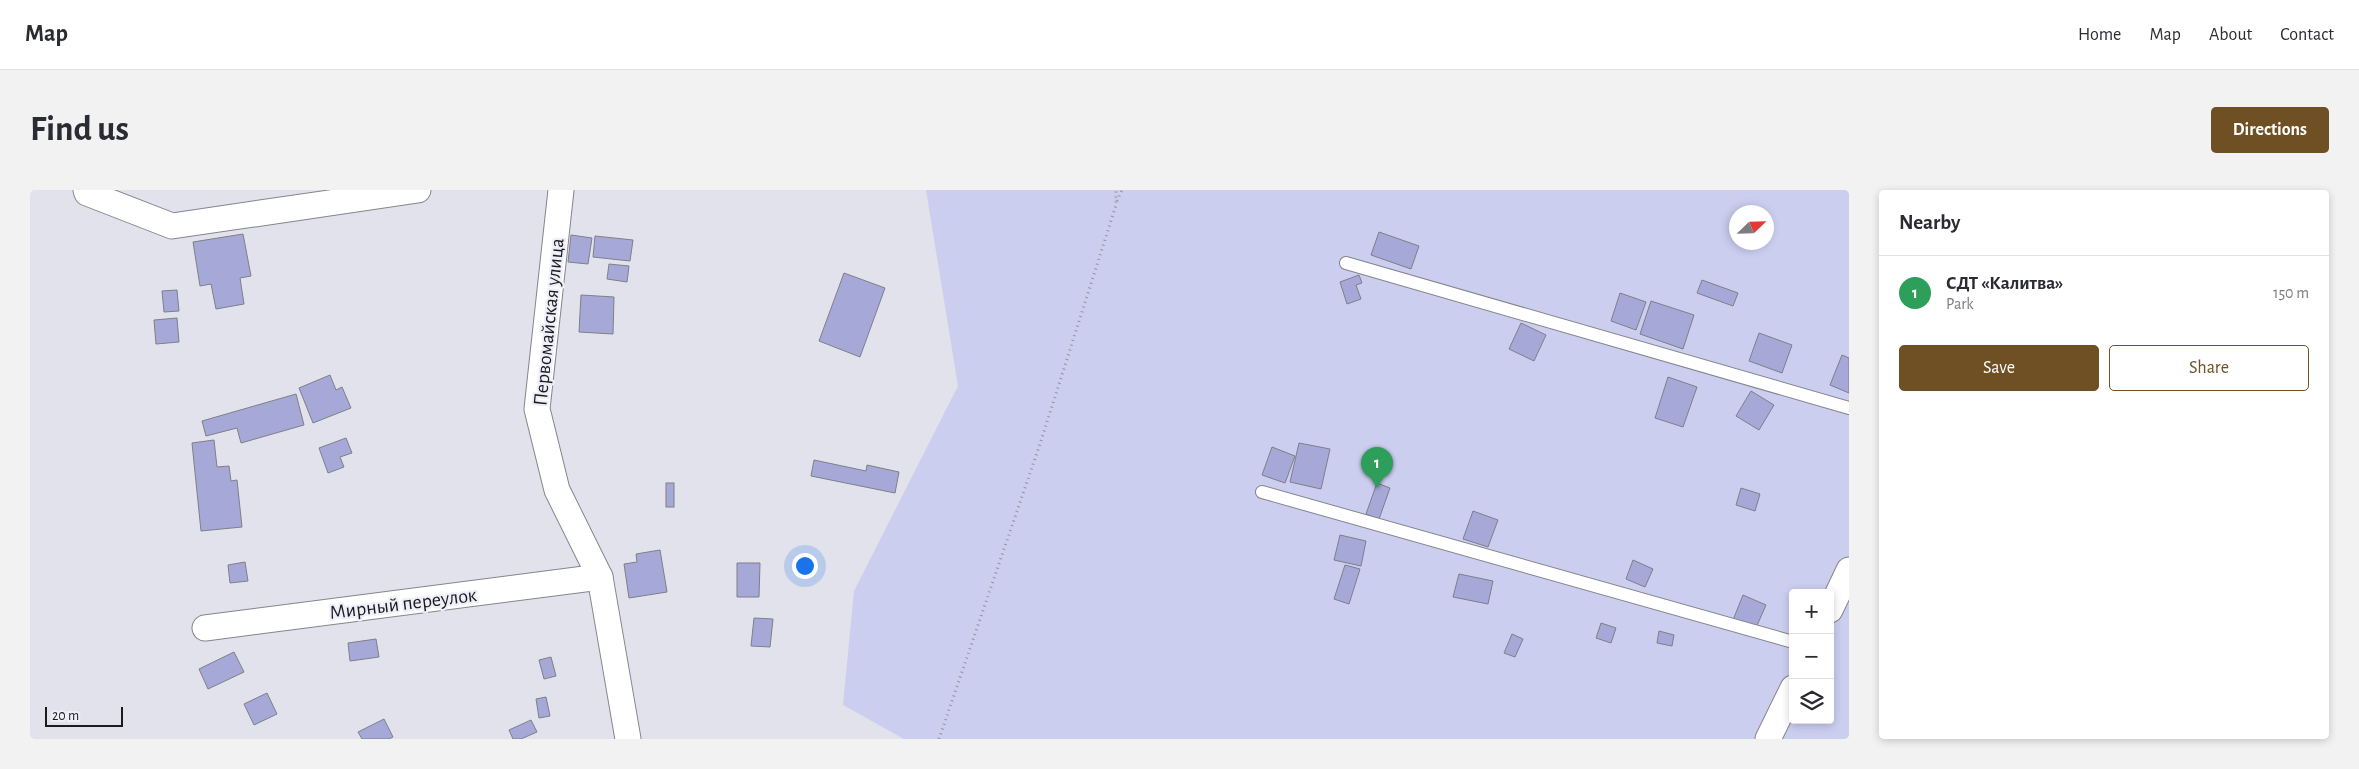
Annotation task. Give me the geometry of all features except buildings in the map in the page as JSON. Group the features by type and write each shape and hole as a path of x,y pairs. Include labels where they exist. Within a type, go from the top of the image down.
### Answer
{"street":[{"path":"86,190 87,193 172,226 418,190"},
{"name":"Первомайская улица","path":"561,190 537,409 557,490 600,577 628,739"},
{"path":"1834,602 1849,570"},
{"name":"Мирный переулок","path":"205,628 600,577"},
{"path":"1768,739 1789,696"}],"lane":[{"path":"1346,263 1849,408"},
{"path":"1262,492 1789,641"}],"path":[{"path":"1116,190 1116,205"},
{"path":"939,739 1040,444 1122,190"}],"shaded area":[{"path":"926,190 1849,190 1849,739 904,739 843,705 854,591 958,386"}],"place":[{"name":"СДТ «Калитва»","path":"1377,488"}]}
